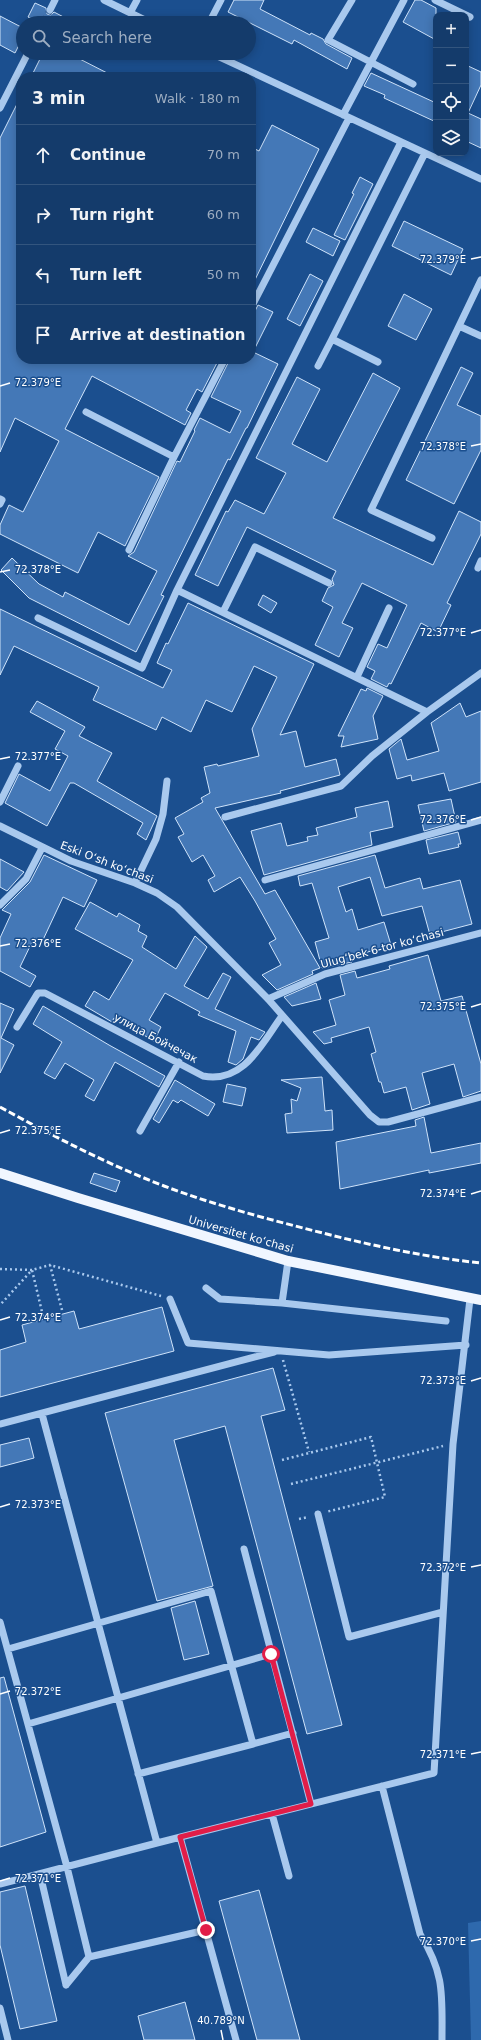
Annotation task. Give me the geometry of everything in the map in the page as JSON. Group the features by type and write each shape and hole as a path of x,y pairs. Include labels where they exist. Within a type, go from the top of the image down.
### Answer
{"main road":[{"name":"Universitet kо‘chasi","path":"0,1173 288,1261 481,1300"}],"street":[{"path":"50,10 55,0"},
{"path":"104,0 136,16"},
{"path":"130,13 136,0"},
{"path":"212,16 220,0"},
{"path":"352,0 328,40 413,84"},
{"path":"256,298 371,62 404,0"},
{"path":"435,0 470,17"},
{"path":"18,72 24,60"},
{"path":"226,60 252,72"},
{"path":"256,74 481,179"},
{"path":"0,108 16,77"},
{"path":"38,618 142,668 177,590 401,142"},
{"path":"318,366 426,153"},
{"path":"432,538 371,510 481,280"},
{"path":"459,326 481,336"},
{"path":"332,339 378,362"},
{"path":"129,550 174,457 222,364"},
{"path":"86,412 174,457"},
{"path":"0,499 2,500 0,504"},
{"path":"223,612 255,547 329,583"},
{"path":"177,590 427,712"},
{"path":"357,677 389,608"},
{"path":"225,817 341,786 372,756 427,712 481,673"},
{"path":"0,802 18,766"},
{"path":"135,883 160,827 164,814 167,781"},
{"path":"265,880 481,820"},
{"name":"Eski Oʻsh koʻchasi","path":"0,826 42,848 88,868 135,883 157,893 177,907 268,999 370,1115 379,1122 388,1122 481,1097"},
{"path":"0,905 26,879 42,848"},
{"name":"Ulug‘bek 6-tor koʻchasi","path":"268,999 325,974 481,933"},
{"name":"улица Бойчечак","path":"17,1027 38,993 45,993 204,1076 219,1078 234,1073 244,1066 282,1016"},
{"path":"140,1131 179,1062"},
{"path":"282,1302 288,1261"},
{"path":"206,1288 220,1299 282,1302 446,1321"},
{"path":"170,1299 188,1343 329,1355 466,1345"},
{"path":"0,1884 434,1773 453,1444 466,1345 470,1299"},
{"path":"0,1424 280,1350"},
{"path":"42,1414 157,1843"},
{"path":"318,1514 349,1637 443,1612"},
{"path":"244,1549 311,1804"},
{"path":"8,1648 211,1591 253,1744"},
{"path":"0,1622 67,1867 89,1957"},
{"path":"28,1724 231,1664 271,1654"},
{"path":"138,1774 293,1733"},
{"path":"382,1786 420,1934 432,1954 439,1974 442,1999 442,2040"},
{"path":"272,1814 289,1876"},
{"path":"180,1837 236,2040"},
{"path":"40,1874 66,1985 89,1957 206,1930"},
{"path":"0,2008 8,2040"}],"path":[{"path":"50,1265 62,1310"},
{"path":"0,1269 32,1270 50,1265 170,1299"},
{"path":"0,1305 32,1270"},
{"path":"32,1270 43,1316"},
{"path":"280,1350 310,1452"},
{"path":"282,1460 371,1437 385,1496 318,1514"},
{"path":"291,1484 453,1444"}],"shaded area":[{"path":"481,1921 481,2040 471,2040 468,1923"}],"building":[{"path":"234,0 264,0 260,9 310,35 311,33 323,39 326,44 352,58 347,69 294,40 292,44 256,26 256,16 236,16 228,12"},
{"path":"415,0 421,0 436,8 436,12 433,12 433,38 403,22"},
{"path":"35,3 46,8 47,14 51,15 54,12 62,16 28,16"},
{"path":"0,16 16,24 16,51 15,53 0,45"},
{"path":"40,60 82,60 105,72 34,72"},
{"path":"469,66 481,72 481,85 469,111"},
{"path":"371,73 433,102 433,121 384,98 385,95 364,86"},
{"path":"16,106 16,364 216,364 202,392 197,389 186,410 191,413 185,425 92,376 65,429 159,477 125,546 98,532 78,573 0,534 0,525 9,505 23,512 59,441 15,418 0,452 0,138"},
{"path":"469,113 481,119 481,148 469,142"},
{"path":"272,125 319,149 256,278 256,150 259,151"},
{"path":"360,177 373,184 345,240 334,235 354,194 352,193"},
{"path":"404,221 463,249 451,275 392,246"},
{"path":"313,228 340,241 333,256 306,242"},
{"path":"310,274 323,281 300,326 287,319"},
{"path":"404,294 432,309 416,340 388,326"},
{"path":"258,305 273,312 256,346 256,309"},
{"path":"256,353 278,364 247,428 230,460 228,459 161,595 164,596 136,652 29,598 1,570 12,558 39,584 63,597 65,592 129,625 157,571 128,556 134,552 177,461 180,462 200,418 230,433 241,411 211,397 228,364 256,364"},
{"path":"461,367 473,373 457,405 481,416 481,450 454,504 406,480"},
{"path":"373,373 400,388 333,518 433,565 459,511 481,522 481,534 447,603 451,605 438,632 421,623 391,684 389,683 387,687 371,679 375,671 367,667 378,644 387,648 407,605 362,583 342,623 353,628 339,657 315,645 333,607 322,601 328,588 334,585 332,579 336,571 247,527 218,586 195,575 226,511 228,512 235,500 264,514 286,473 256,458 297,377 320,389 292,444 327,462"},
{"path":"263,595 277,603 271,613 258,605"},
{"path":"188,603 314,664 280,735 296,731 305,767 336,759 340,775 280,791 281,793 215,808 265,894 275,890 320,968 312,971 313,974 277,990 262,975 281,965 269,943 276,939 255,901 240,877 214,892 208,880 215,876 203,855 192,862 178,837 184,834 175,818 203,802 201,798 210,793 204,767 217,764 218,766 259,756 252,729 277,677 254,666 232,712 206,700 191,732 162,717 156,730 93,700 99,687 14,646 0,675 0,609 163,688 172,670 157,663"},
{"path":"367,688 383,696 373,716 378,739 341,747 344,736 338,736 361,689 366,691"},
{"path":"37,701 85,727 79,736 112,753 97,781 157,816 146,840 137,834 143,823 74,783 70,783 47,826 5,803 19,774 50,791 68,756 55,749 65,731 30,712"},
{"path":"460,703 466,717 481,711 481,782 449,791 444,773 412,781 411,775 397,779 389,749 401,739 407,760 439,751 431,723"},
{"path":"451,799 456,822 424,831 418,805"},
{"path":"388,801 393,827 370,832 372,845 264,875 251,831 281,823 287,846 308,841 307,837 318,835 316,828 357,817 355,808"},
{"path":"458,832 461,844 458,844 459,847 429,854 426,840"},
{"path":"44,855 97,880 84,907 63,897 42,942 34,938 20,967 36,976 30,987 0,971 0,938 11,914 2,910 30,882"},
{"path":"375,855 385,888 420,878 423,889 460,880 472,924 430,935 422,906 382,916 370,877 338,887 346,912 352,909 358,930 384,922 391,945 351,957 352,962 322,968 315,942 329,938 312,883 300,886 298,876"},
{"path":"0,859 24,872 7,891 0,887"},
{"path":"90,902 117,917 119,913 140,925 138,931 147,936 142,947 176,969 195,936 207,947 184,986 208,999 223,973 231,977 215,1009 265,1032 259,1040 251,1037 243,1059 236,1065 228,1062 236,1031 198,1015 200,1012 165,993 149,1020 161,1027 154,1041 114,1018 112,1022 85,1006 94,991 109,1000 133,960 75,929"},
{"path":"428,955 441,1001 462,996 481,1064 481,1091 463,1097 454,1064 422,1073 430,1104 412,1110 406,1087 384,1093 381,1082 379,1082 371,1054 376,1052 369,1027 331,1038 332,1042 324,1044 313,1032 336,1025 329,1000 345,995 340,975 355,971 357,978 390,969 389,966"},
{"path":"316,983 321,999 292,1006 284,997"},
{"path":"0,1003 14,1009 1,1038 14,1045 0,1073"},
{"path":"43,1006 165,1076 159,1087 115,1062 94,1101 85,1096 94,1080 65,1063 55,1079 44,1073 62,1042 33,1024"},
{"path":"322,1077 325,1111 332,1110 333,1130 287,1133 285,1114 292,1113 291,1099 297,1101 301,1088 281,1080"},
{"path":"175,1080 215,1104 208,1116 181,1100 178,1103 173,1100 159,1123 153,1119"},
{"path":"227,1084 246,1088 242,1106 223,1102"},
{"path":"424,1117 431,1153 481,1143 481,1163 429,1173 429,1170 340,1189 336,1142 416,1126 415,1120"},
{"path":"94,1173 120,1181 116,1192 90,1183"},
{"path":"162,1307 174,1351 0,1397 0,1350 26,1342 22,1325 74,1311 79,1329"},
{"path":"273,1368 285,1410 261,1416 342,1725 307,1734 225,1426 174,1440 213,1586 157,1601 105,1413"},
{"path":"29,1438 34,1458 0,1467 0,1445"},
{"path":"195,1601 209,1654 184,1660 171,1608"},
{"path":"4,1677 46,1832 0,1847 0,1678"},
{"path":"25,1886 57,2021 20,2029 0,1945 0,1892"},
{"path":"259,1890 300,2040 257,2040 219,1901"},
{"path":"185,2002 195,2040 144,2040 138,2016"}],"tunnel":[{"path":"47,16 50,10"}],"railway":[{"path":"0,1107 101,1159 164,1186 198,1198 325,1234 414,1253 481,1263"}],"route":[{"path":"206,1930 180,1837 311,1804 271,1654"}]}
